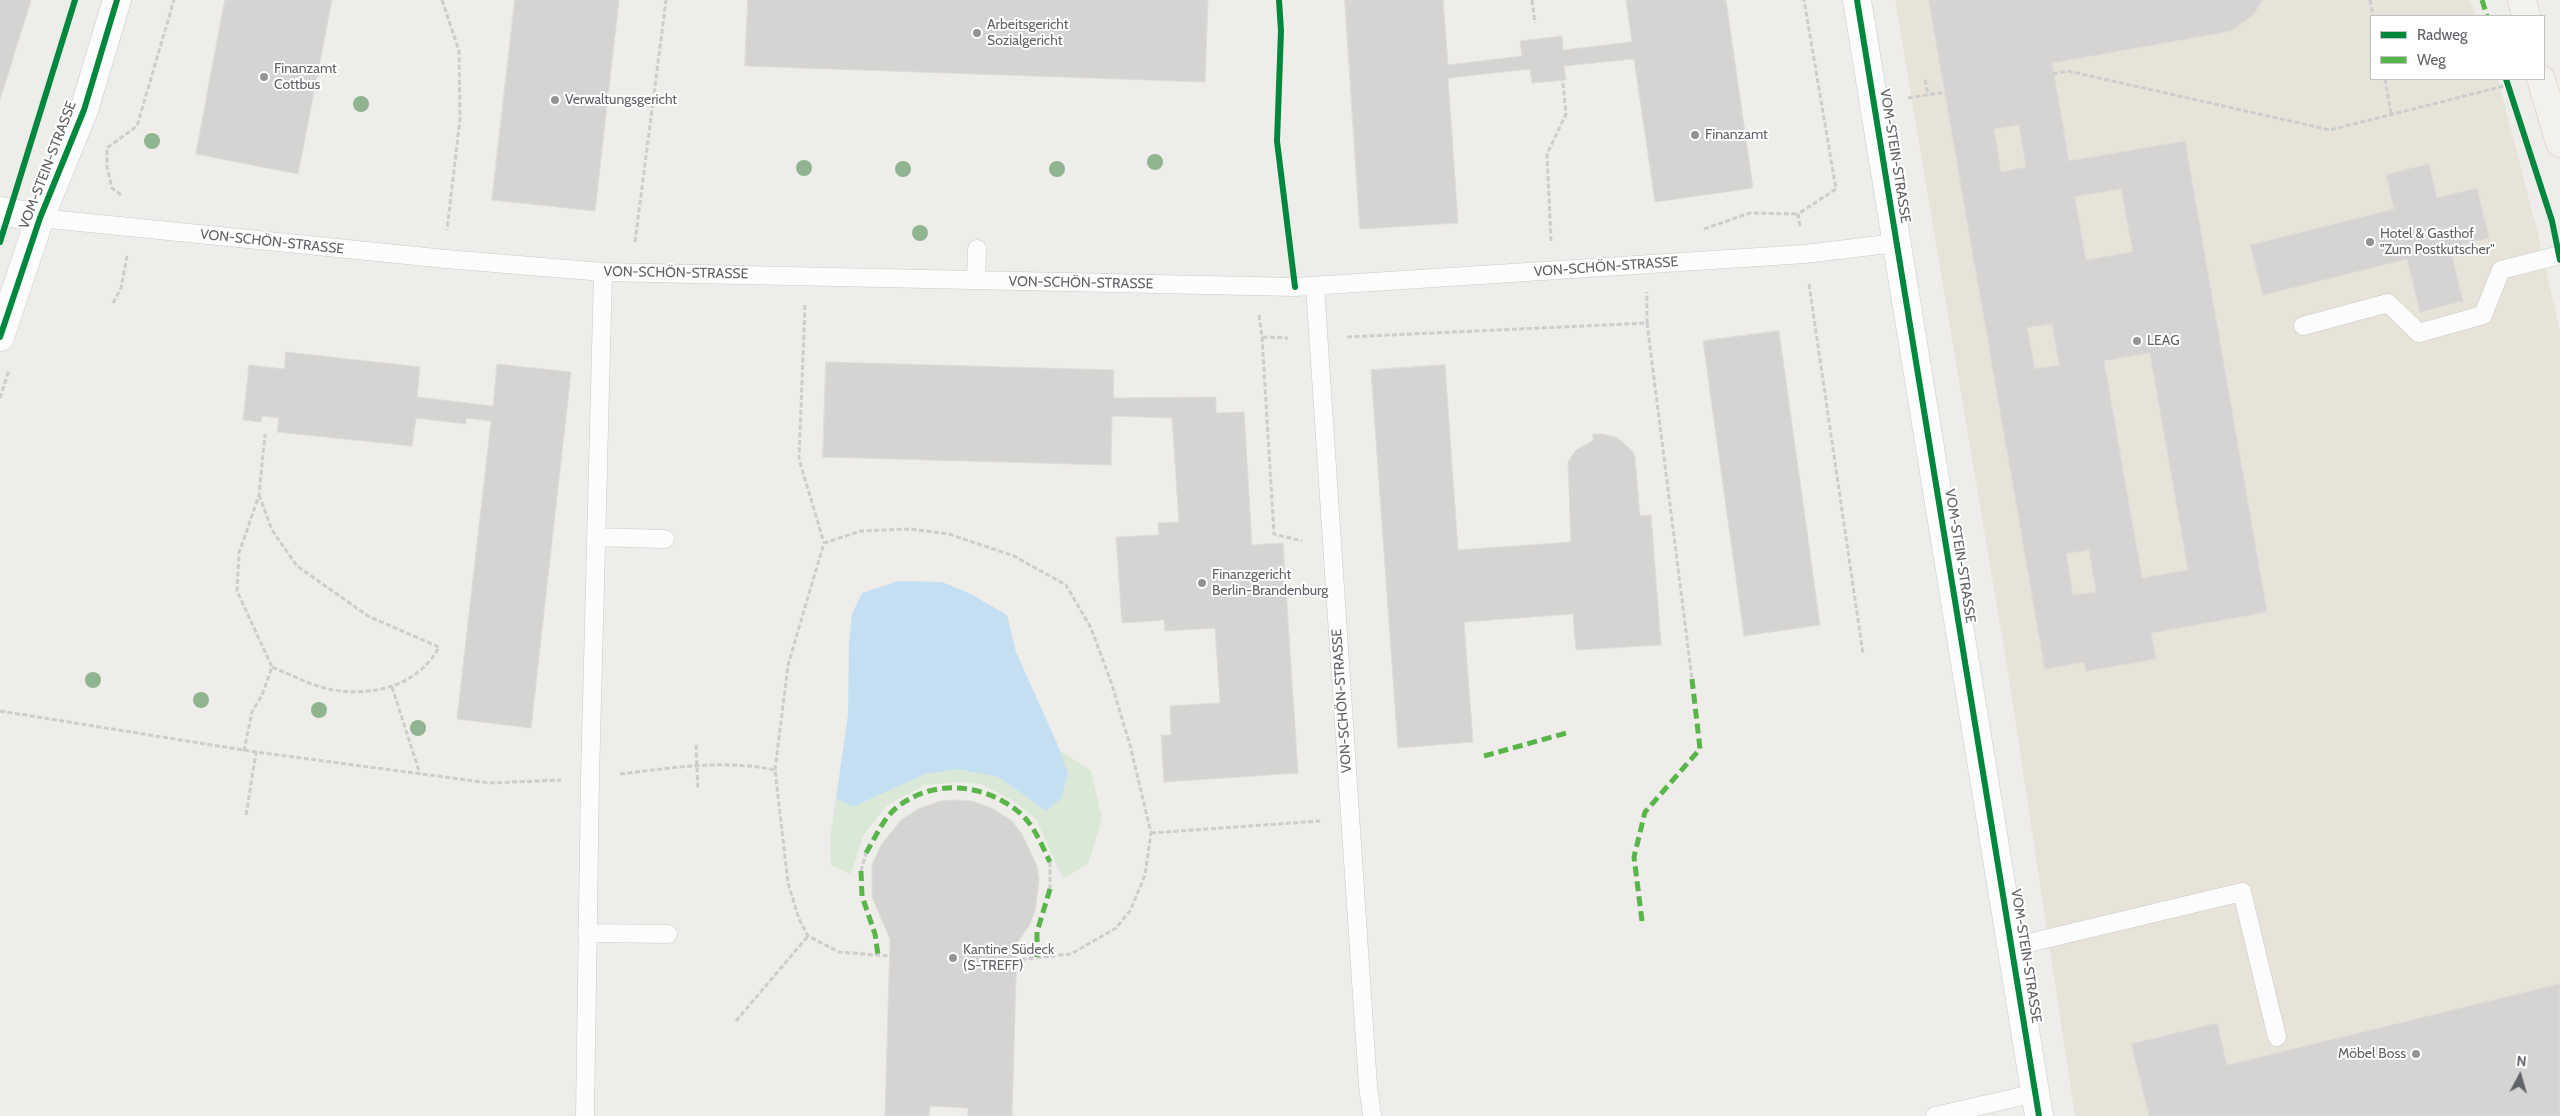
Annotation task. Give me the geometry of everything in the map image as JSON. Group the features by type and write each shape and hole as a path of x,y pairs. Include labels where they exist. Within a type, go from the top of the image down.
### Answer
{"main road":[{"path":"2522,0 2526,15"},
{"path":"2529,81 2560,143"}],"street":[{"name":"VOM-STEIN-STRASSE","path":"0,338 40,218 84,110 117,0"},
{"name":"VOM-STEIN-STRASSE","path":"1857,0 2037,1105"},
{"name":"VOM-STEIN-STRASSE","path":"0,211 40,218"}],"lane":[{"name":"VON-SCHÖN-STRASSE","path":"40,218 446,259 603,272 1315,286 1805,254 1896,243"},
{"path":"976,280 977,249"},
{"path":"2303,326 2388,303 2419,333 2483,315 2501,270 2560,255"},
{"path":"585,1116 590,778 603,272"},
{"name":"VON-SCHÖN-STRASSE","path":"1315,286 1368,1086 1372,1116"},
{"path":"596,537 665,539"},
{"path":"2012,947 2242,892 2277,1036"},
{"path":"587,932 668,934"},
{"path":"1935,1116 2037,1105"}],"path":[{"path":"114,303 121,288 132,227 134,204 112,188 107,167 107,148 137,126 174,0"},
{"path":"442,0 459,51 460,119 447,230"},
{"path":"634,248 666,0"},
{"path":"1532,0 1535,23"},
{"path":"1702,238 1702,230 1750,213 1798,214 1836,189 1804,0"},
{"path":"2370,0 2373,15"},
{"path":"2053,74 2068,71 2330,130 2529,81"},
{"path":"1925,80 1928,95"},
{"path":"2384,80 2391,114"},
{"path":"1551,244 1547,154 1566,114 1562,83"},
{"path":"1912,98 1944,92"},
{"path":"1798,214 1863,654"},
{"path":"437,229 457,231"},
{"path":"805,304 799,460 824,543 788,665 775,770 788,883 799,919 808,936 839,952 890,956"},
{"path":"1647,323 1692,679"},
{"path":"1262,337 1274,534 1332,548"},
{"path":"259,495 272,530 297,566 368,616 439,647 431,662 404,682 392,687 367,691 340,691 311,683 272,668 236,592 239,553 259,495 265,434"},
{"path":"824,543 861,531 910,529 949,534 1014,556 1066,585 1091,628 1111,682 1130,744 1151,834 1145,876 1130,911 1116,928 1071,954 1016,960"},
{"path":"244,751 252,712 262,695 272,668"},
{"path":"392,687 420,774"},
{"path":"0,711 244,751 490,783 590,778 697,765 749,764 775,770"},
{"path":"696,745 698,790"},
{"path":"246,814 256,752"},
{"path":"1151,834 1350,819"},
{"path":"861,871 866,853"},
{"path":"1050,862 1050,888"},
{"path":"736,1021 808,936"}],"shaded area":[{"path":"1895,0 2470,0 2476,15 2370,15 2370,80 2498,80 2538,234 2560,332 2560,1116 2075,1116 2008,672"}],"green space":[{"path":"1060,750 1091,771 1102,818 1088,864 1063,879 1036,819 1012,800 980,784 958,782 925,785 886,806 863,836 851,874 831,865 830,839 836,798 853,807 925,774 959,769 998,777 1046,811 1060,797 1066,784 1065,769"}],"water":[{"path":"898,581 942,582 969,593 1007,615 1016,652 1060,750 1068,775 1061,799 1046,811 998,777 959,769 925,774 853,807 836,798 848,715 849,641 852,614 862,593"}],"building":[{"path":"0,0 31,0 0,100"},
{"name":"Finanzamt Cottbus","path":"225,0 332,0 298,174 196,154"},
{"name":"Verwaltungsgericht","path":"515,0 619,0 595,211 492,200"},
{"name":"Arbeitsgericht Sozialgericht","path":"748,0 1208,0 1205,82 745,66"},
{"name":"Finanzamt","path":"1345,0 1443,0 1448,65 1522,56 1520,41 1562,36 1563,50 1632,42 1626,0 1726,0 1753,188 1655,202 1634,59 1564,66 1566,80 1532,83 1530,69 1448,78 1458,223 1360,229"},
{"name":"LEAG","path":"1929,0 2263,0 2253,15 2231,31 2052,63 2069,161 2185,141 2267,612 2151,633 2156,659 2086,671 2084,662 2045,669","holes":["2019,125 2026,167 2001,172 1994,129","2121,189 2133,252 2086,260 2075,197","2052,324 2059,365 2035,369 2027,328","2150,353 2188,570 2142,578 2104,361","2089,550 2096,592 2073,595 2066,554"]},
{"name":"Hotel & Gasthof \"Zum Postkutscher\"","path":"2429,164 2437,198 2477,188 2489,238 2450,248 2463,301 2420,312 2407,259 2263,295 2250,245 2394,209 2386,175"},
{"path":"1779,331 1820,625 1744,636 1703,341"},
{"path":"286,352 420,367 417,397 493,406 497,364 571,372 531,728 457,719 491,421 466,418 466,424 416,418 412,446 277,432 279,418 262,416 261,422 243,420 249,365 284,369"},
{"name":"Finanzgericht Berlin-Brandenburg","path":"826,362 1114,370 1113,398 1216,397 1216,413 1244,412 1252,545 1283,543 1298,773 1164,782 1161,735 1171,735 1170,706 1220,703 1215,628 1165,631 1164,620 1122,623 1116,537 1159,535 1158,523 1179,522 1172,418 1112,416 1111,465 823,457"},
{"path":"1445,365 1458,550 1571,542 1568,462 1576,450 1593,441 1593,434 1603,434 1618,438 1632,451 1635,457 1640,516 1651,515 1661,645 1576,650 1573,614 1464,622 1473,742 1398,748 1371,370"},
{"name":"Kantine Südeck (S-TREFF)","path":"940,801 972,801 994,809 1012,821 1022,834 1037,866 1039,881 1035,911 1029,926 1017,943 1012,1116 968,1116 968,1108 930,1106 929,1116 885,1116 890,939 872,897 872,865 881,845 901,820 918,809"},
{"name":"Möbel Boss","path":"2560,984 2560,1116 2149,1116 2131,1044 2217,1023 2227,1065"}],"marked path":[{"path":"2482,0 2487,15"},
{"path":"1642,921 1634,857 1645,812 1700,749 1692,679"},
{"path":"1484,756 1570,732"},
{"path":"866,853 891,812 910,798 942,788 958,788 975,790 991,795 1020,813 1034,830 1050,862"},
{"path":"861,871 862,896 875,934 878,955"},
{"path":"1037,957 1037,932 1050,889"}],"cycle path":[{"path":"0,242 75,0"},
{"path":"0,337 40,218 84,110 117,0"},
{"path":"1279,0 1281,31 1277,141 1295,287"},
{"path":"1857,0 2039,1116"},
{"path":"2506,80 2552,221 2560,260"}],"place":[{"name":"Arbeitsgericht Sozialgericht","path":"977,33"},
{"name":"Finanzamt Cottbus","path":"264,77"},
{"name":"Verwaltungsgericht","path":"555,100"},
{"name":"Finanzamt","path":"1695,135"},
{"name":"Hotel & Gasthof \"Zum Postkutscher\"","path":"2370,242"},
{"name":"LEAG","path":"2137,341"},
{"name":"Finanzgericht Berlin-Brandenburg","path":"1202,583"},
{"name":"Kantine Südeck (S-TREFF)","path":"953,958"},
{"name":"Möbel Boss","path":"2416,1054"}]}
